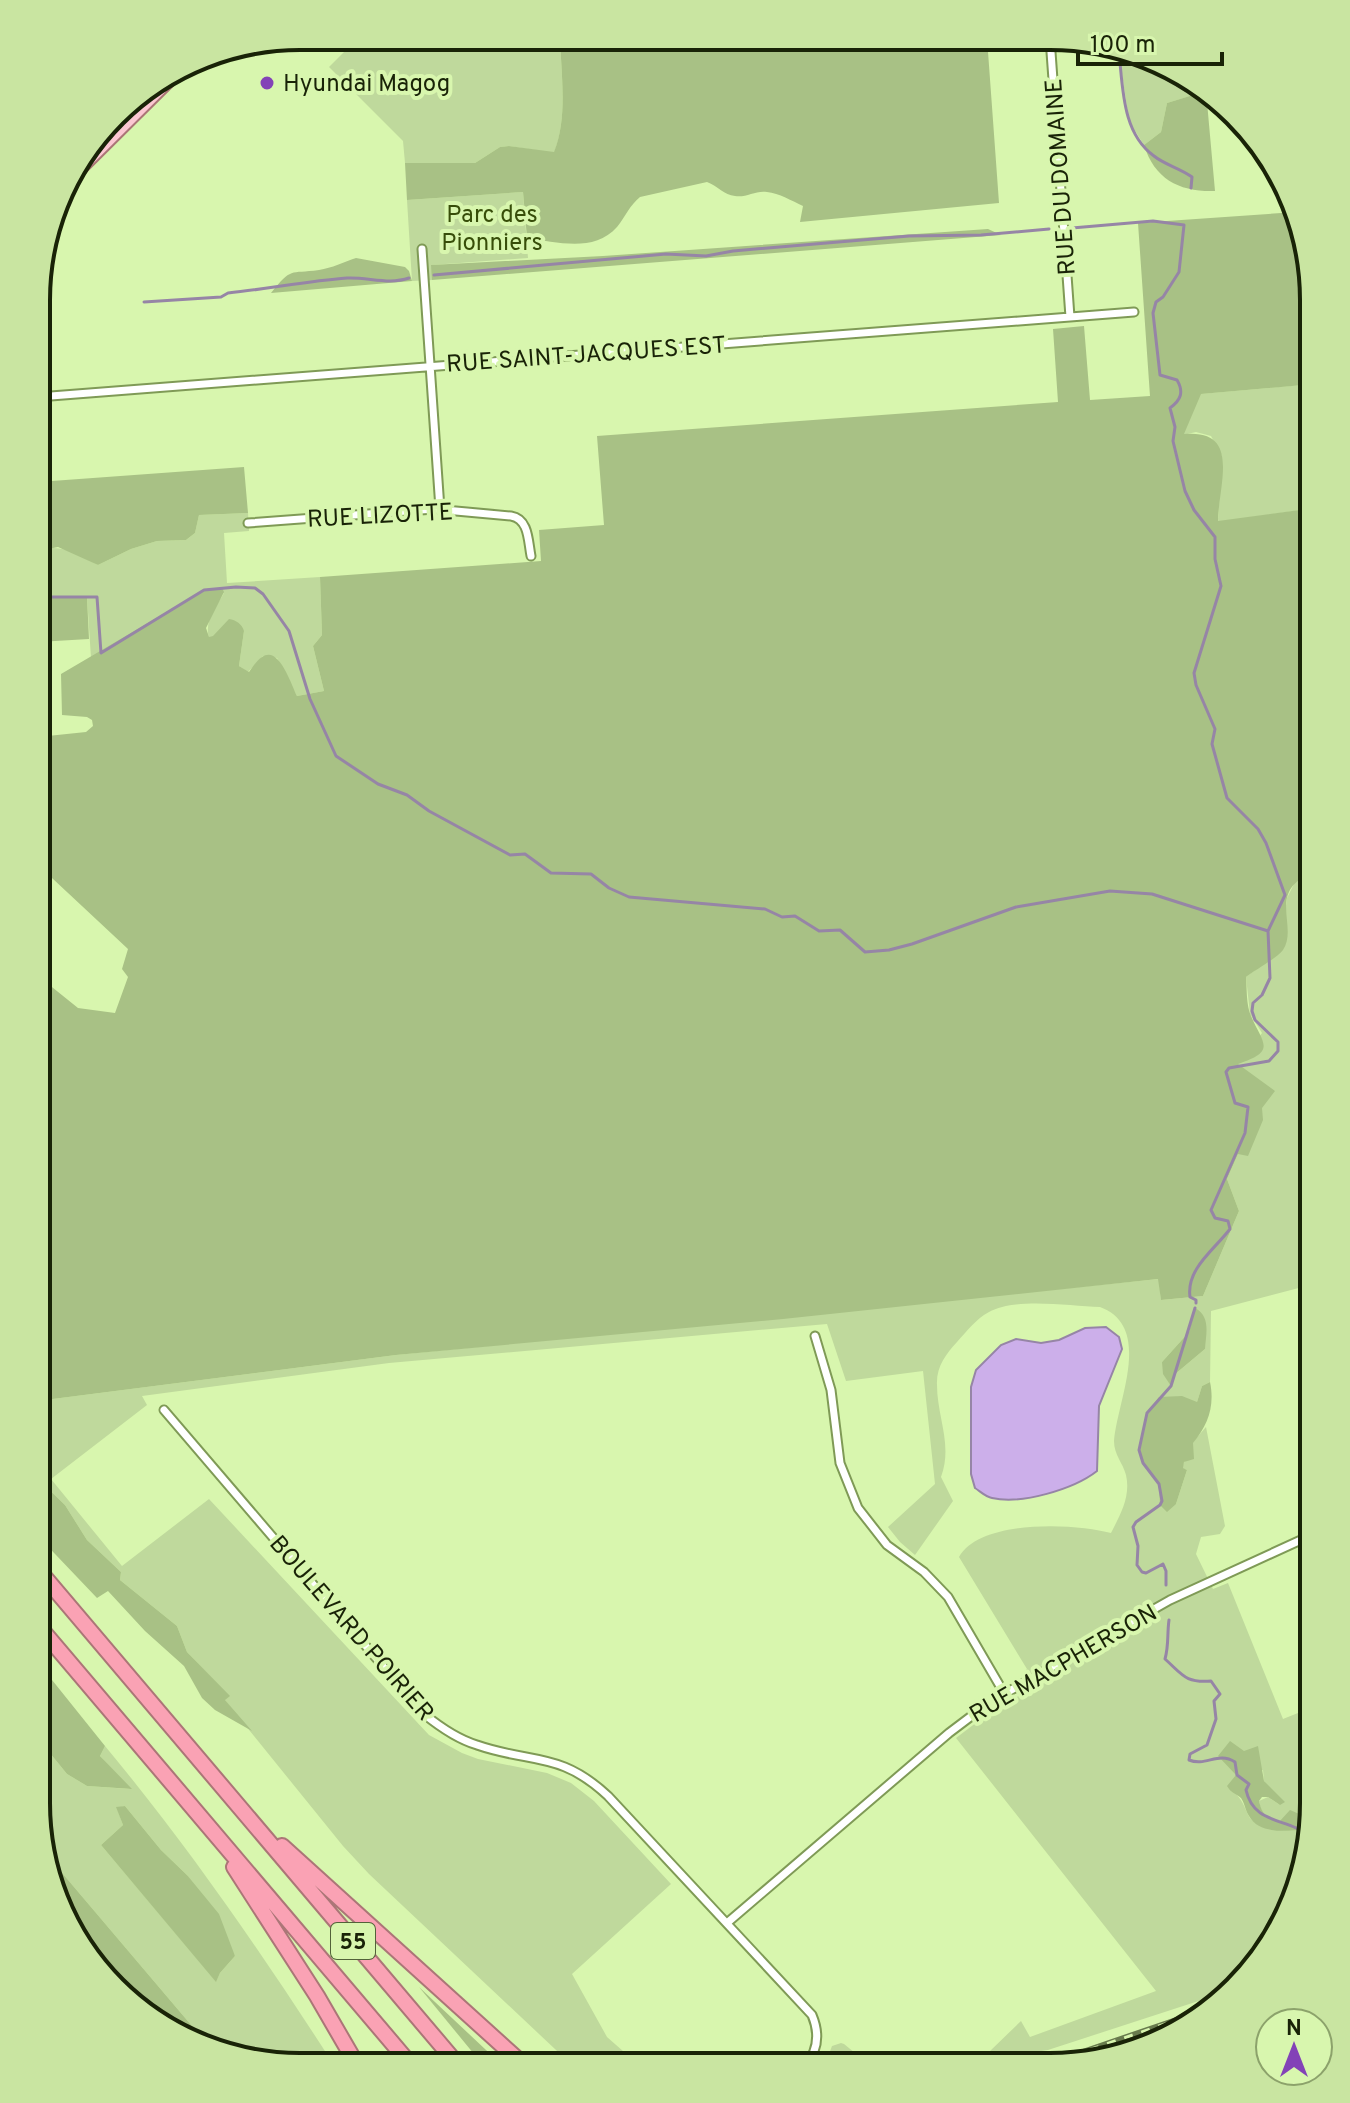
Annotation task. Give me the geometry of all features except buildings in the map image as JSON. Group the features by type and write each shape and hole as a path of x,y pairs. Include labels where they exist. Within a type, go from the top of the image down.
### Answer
{"highway":[{"name":"55","path":"50,1584 448,2053"},
{"name":"55","path":"50,1640 401,2053"},
{"path":"248,1817 324,1882 511,2053"},
{"path":"203,1820 350,2053"}],"main road":[{"path":"107,141 142,106"}],"street":[{"name":"RUE DU DOMAINE","path":"1051,50 1070,317"},
{"path":"422,249 440,509"},
{"name":"RUE SAINT-JACQUES EST","path":"50,396 1134,312"},
{"name":"RUE LIZOTTE","path":"248,523 440,509 518,518 525,526 531,556"},
{"path":"815,1336 831,1390 840,1463 858,1508 887,1545 938,1584 959,1614 1004,1693"},
{"name":"BOULEVARD POIRIER","path":"164,1410 424,1714 446,1731 471,1743 548,1760 584,1777 608,1796 812,2015 817,2030 812,2053"},
{"name":"RUE MACPHERSON","path":"727,1923 949,1733 1004,1693 1170,1600 1299,1541"}],"green space":[{"path":"988,50 999,203 800,222 803,206 785,198 763,192 731,195 707,182 640,197 608,235 575,244 527,238 523,192 407,200 405,163 475,163 500,147 509,146 554,152 561,125 561,51"},
{"path":"345,51 561,51 562,110 554,153 509,146 500,147 475,163 405,163 403,141 329,67"},
{"path":"1120,61 1146,69 1192,95 1167,103 1161,132 1144,145 1129,121"},
{"path":"1192,95 1207,107 1215,191 1191,189 1170,182 1149,157 1144,145 1161,132 1167,103"},
{"name":"Parc des Pionniers","path":"523,192 528,258 432,265 432,280 412,281 407,200"},
{"path":"1284,213 1295,251 1300,300 1300,385 1201,394 1184,434 1202,435 1214,440 1220,449 1223,475 1218,521 1300,510 1300,880 1287,899 1288,930 1283,950 1246,977 1249,1012 1264,1046 1258,1055 1238,1064 1275,1091 1262,1108 1263,1120 1248,1156 1238,1154 1227,1179 1239,1211 1203,1296 1161,1300 1158,1279 783,1319 396,1355 50,1399 50,985 78,1008 115,1013 128,977 122,969 128,949 50,876 50,736 86,732 93,726 92,720 87,717 62,715 61,674 204,590 222,588 224,592 206,628 209,637 229,619 234,620 244,631 239,666 249,672 262,657 274,656 284,668 297,696 324,691 313,646 322,635 320,577 541,561 539,530 604,525 597,436 1058,402 1053,329 1084,326 1090,400 1150,396 1138,223"},
{"path":"988,229 1001,235 432,280 431,265"},
{"path":"356,258 405,267 412,281 271,293 292,273 324,269"},
{"path":"1300,385 1300,510 1218,522 1222,456 1211,436 1196,432 1183,435 1200,394"},
{"path":"244,467 248,513 199,515 195,533 186,540 157,541 98,565 58,547 50,549 50,481"},
{"path":"248,513 249,531 224,533 227,583 320,577 322,635 313,646 324,691 297,696 277,658 263,656 248,672 239,666 244,631 209,638 209,620 224,593 91,658 87,597 50,597 50,548 62,549 98,565 157,541 186,540 195,533 199,515"},
{"path":"50,597 87,597 89,639 50,641"},
{"path":"1300,880 1299,1288 1211,1311 1210,1382 1202,1386 1197,1402 1145,1420 1139,1449 1144,1463 1159,1484 1162,1501 1176,1504 1187,1470 1182,1468 1184,1462 1189,1459 1192,1443 1206,1427 1225,1526 1220,1534 1201,1537 1196,1554 1213,1589 1228,1583 1283,1719 1299,1713 1299,1821 1273,1821 1262,1811 1259,1801 1268,1797 1280,1805 1264,1781 1263,1770 1237,1775 1236,1794 1255,1823 1274,1830 1298,1830 1281,1899 1267,1928 1248,1955 1227,1980 1204,1999 1048,2050 975,2053 989,2052 1021,2021 1030,2037 1156,1991 956,1738 985,1716 1032,1688 1022,1673 1027,1669 959,1557 970,1545 1007,1530 1053,1526 1111,1533 1124,1506 1126,1475 1114,1441 1129,1348 1125,1331 1116,1317 1100,1307 1028,1304 1000,1307 980,1318 949,1351 940,1367 937,1385 945,1442 941,1477 953,1501 915,1555 888,1527 935,1484 923,1371 846,1381 827,1324 389,1363 142,1396 147,1405 51,1479 122,1566 209,1499 429,1735 478,1759 547,1773 571,1783 594,1801 671,1884 572,1974 607,2037 625,2053 559,2053 369,1874 224,1699 229,1696 187,1652 177,1626 120,1580 121,1572 87,1540 65,1505 50,1491 50,1399 396,1355 1159,1279 1161,1300 1203,1296 1239,1211 1227,1179 1238,1154 1237,1064 1262,1033 1250,1014 1246,977 1267,961 1285,913 1287,898 1295,882","holes":["1194,1309 1205,1349 1174,1375 1162,1362 1189,1332"]},
{"path":"1195,1308 1205,1321 1205,1349 1174,1375 1171,1386 1163,1374 1162,1362 1189,1332"},
{"path":"1210,1382 1212,1399 1209,1415 1193,1443 1194,1459 1184,1462 1183,1468 1187,1470 1176,1504 1167,1512 1160,1505 1159,1484 1139,1450 1147,1413 1159,1397 1182,1396 1197,1402 1202,1386"},
{"path":"50,1491 65,1505 87,1540 121,1572 120,1580 177,1626 187,1652 230,1696 225,1700 252,1731 215,1710 202,1698 184,1666 145,1631 108,1591 97,1598 50,1549"},
{"path":"50,1677 105,1746 100,1756 132,1789 87,1786 67,1774 50,1753"},
{"path":"1230,1741 1244,1751 1258,1746 1264,1781 1285,1802 1280,1805 1268,1797 1262,1797 1259,1801 1262,1809 1265,1815 1279,1822 1290,1810 1299,1814 1298,1830 1266,1829 1253,1822 1241,1798 1227,1786 1236,1775 1218,1756"},
{"path":"105,1746 224,1902 326,2053 267,2051 195,2030 60,1870 51,1819 50,1753 67,1774 87,1786 130,1789 100,1756","holes":["125,1806 161,1850 187,1875 235,1956 216,1981 101,1845 123,1825 117,1808"]},
{"path":"125,1806 219,1914 235,1956 216,1982 101,1845 123,1825 116,1807"},
{"path":"60,1870 195,2030 175,2020 123,1980 83,1928"},
{"path":"419,1987 489,2053 473,2053"},
{"path":"841,2043 855,2053 829,2053 832,2046"}],"shaded area":[{"path":"1106,1327 1119,1337 1122,1349 1099,1406 1097,1471 1075,1484 1032,1497 1004,1500 992,1498 975,1488 971,1474 971,1387 976,1370 1001,1345 1016,1339 1041,1343 1059,1340 1085,1328"}],"waterway":[{"path":"1120,61 1126,109 1136,135 1154,156 1192,177 1191,188"},
{"path":"1072,228 1153,221 1184,225 1179,272 1163,297 1156,302 1153,313 1160,375 1177,380 1181,392 1170,408 1175,427 1173,441 1185,491 1194,510 1215,537 1215,559 1221,586 1194,673 1215,729 1212,744 1227,798 1258,829 1285,895 1268,931 1270,978 1262,995 1253,1003 1252,1011 1255,1020 1278,1042 1278,1051 1269,1061 1229,1068 1226,1072 1235,1103 1248,1107 1245,1133 1211,1210 1215,1218 1228,1221 1230,1229 1202,1260 1192,1278 1190,1297 1196,1303"},
{"path":"434,275 666,254 706,256 909,236 981,235 1049,229"},
{"path":"144,302 221,297 228,293 332,279 394,281 409,278"},
{"path":"50,597 97,597 101,653 204,590 255,588 263,594 289,631 310,699 336,756 378,784 407,795 429,811 510,855 525,854 551,873 591,874 609,888 629,897 765,909 782,917 795,916 819,931 840,930 865,952 912,944 1016,907 1110,891 1152,894 1268,931"},
{"path":"1166,1585 1163,1564 1146,1573 1137,1565 1138,1546 1133,1527 1162,1501 1159,1484 1143,1463 1139,1450 1147,1413 1171,1386 1195,1308"},
{"path":"1169,1620 1165,1659 1190,1679 1211,1681 1220,1694 1214,1701 1216,1719 1207,1745 1190,1754 1189,1760 1201,1762 1223,1758 1235,1762 1237,1775 1249,1784 1246,1790 1256,1810 1298,1829"}],"railway":[{"path":"1092,2049 1171,2022"}],"place":[{"name":"Hyundai Magog","path":"267,83"}]}
